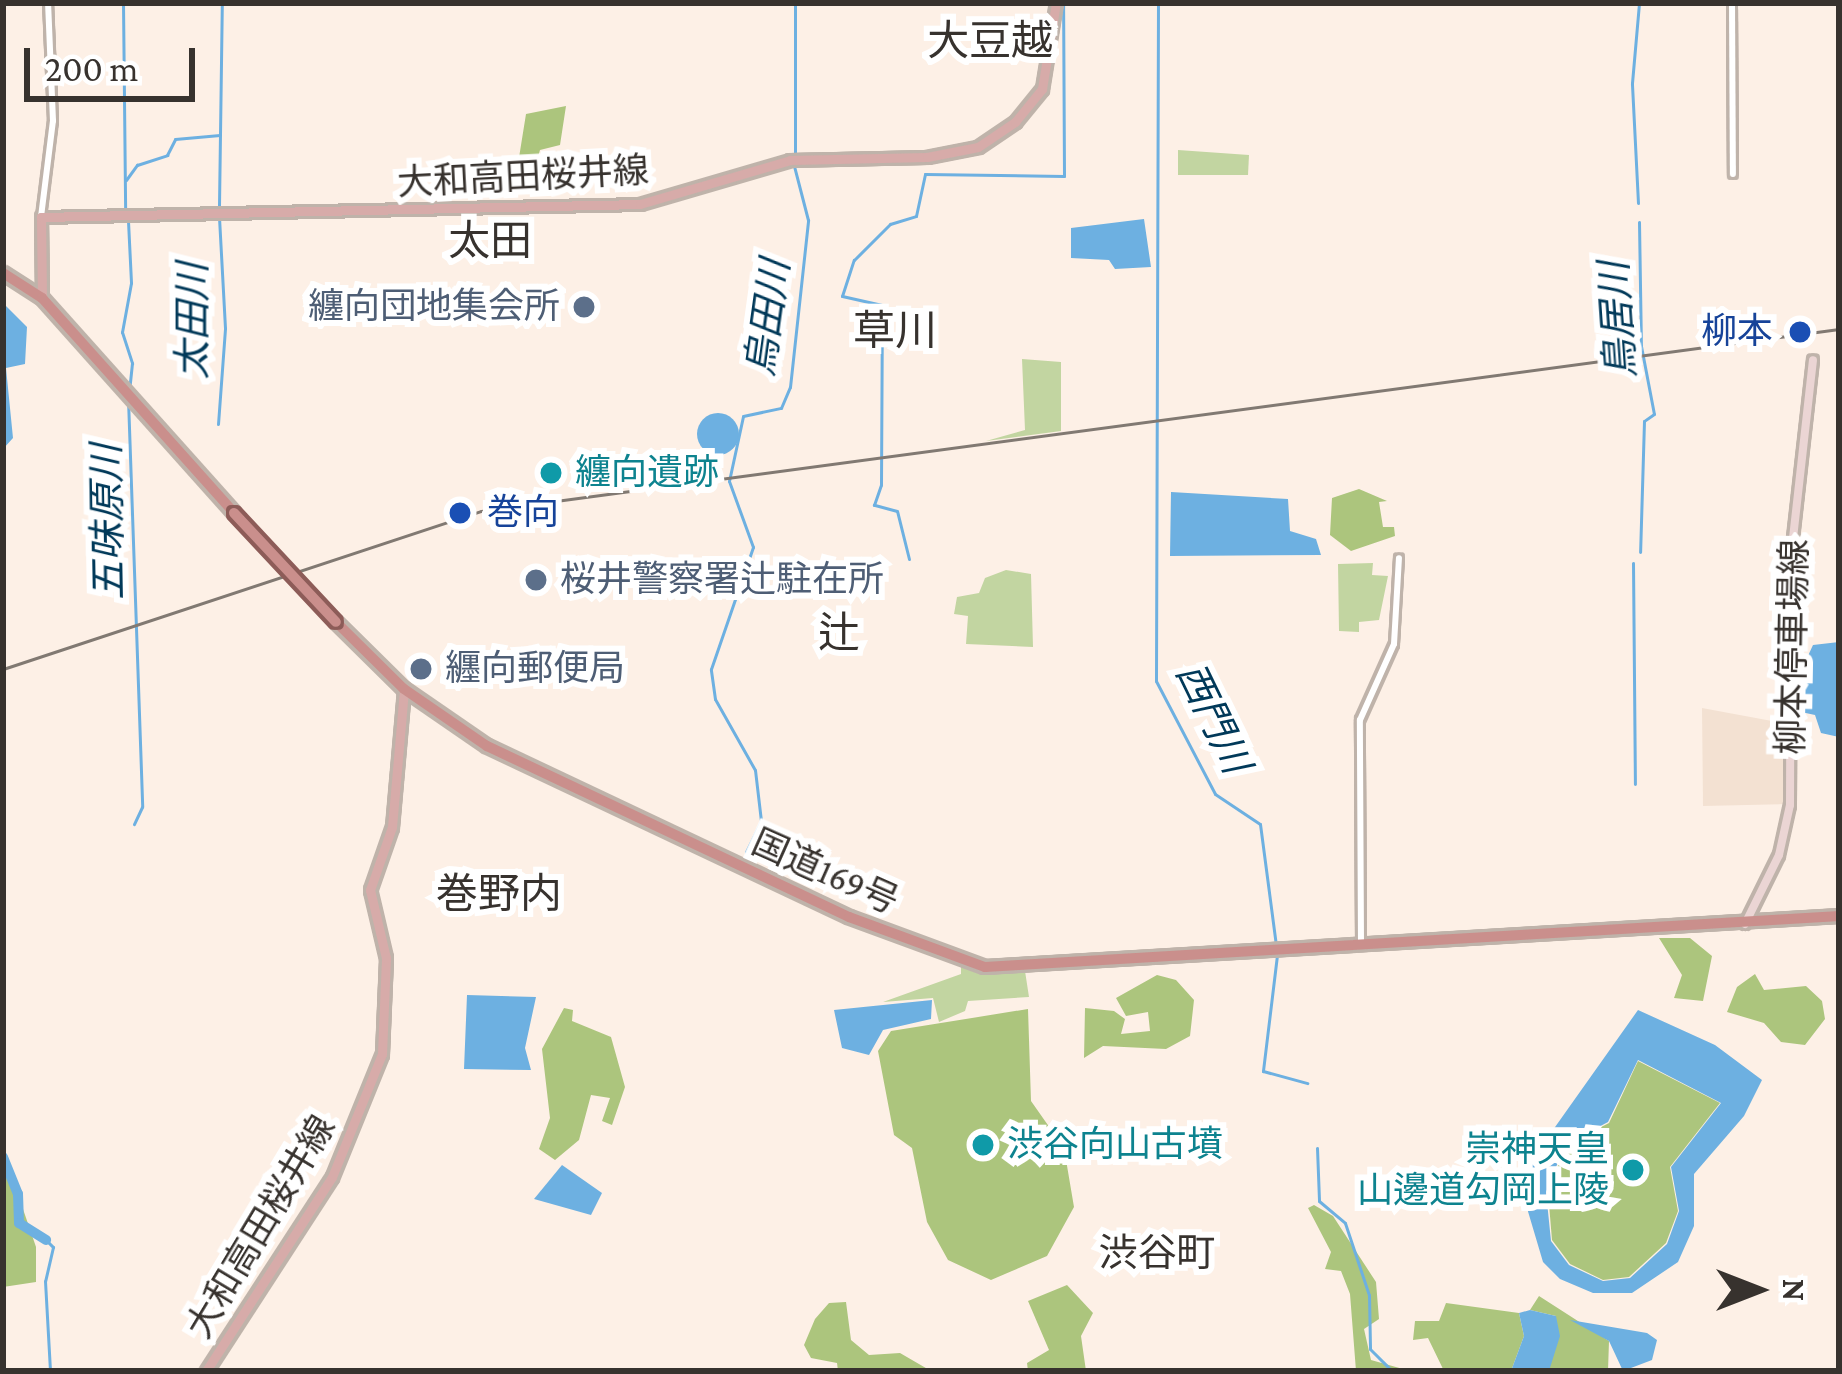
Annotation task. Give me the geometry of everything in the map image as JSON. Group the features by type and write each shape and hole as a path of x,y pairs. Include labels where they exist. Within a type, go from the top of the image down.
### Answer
{"highway":[{"name":"国道169号","path":"3,273 42,298 234,513 404,689 487,746 945,956 1026,969 1745,926 1839,916"}],"main road":[{"name":"大和高田桜井線","path":"41,218 640,203 790,160 946,155 997,137 1027,110 1049,69 1057,3"},
{"path":"41,218 42,298"},
{"name":"柳本停車場線","path":"1745,926 1779,855 1790,805 1791,556 1814,360"},
{"name":"大和高田桜井線","path":"206,1371 332,1177 382,1054 386,958 370,890 392,827 404,689"}],"street":[{"path":"41,218 53,121 48,3"},
{"path":"1732,3 1733,174"},
{"path":"1361,949 1360,720 1394,644 1400,557"}],"shaded area":[{"path":"1702,708 1788,724 1788,804 1703,806"}],"green space":[{"path":"566,106 560,145 540,150 534,171 517,170 526,114"},
{"path":"1178,150 1249,155 1248,175 1178,175"},
{"path":"1022,359 1061,362 1061,431 986,441 1025,430"},
{"path":"1359,489 1387,501 1379,502 1383,527 1394,527 1395,536 1351,551 1330,535 1332,498"},
{"path":"1373,563 1372,575 1388,576 1379,620 1359,622 1359,632 1339,631 1338,564"},
{"path":"1006,570 1031,574 1033,647 966,644 968,616 954,614 957,597 979,593 985,578"},
{"path":"1659,938 1690,938 1712,956 1703,1001 1674,998 1682,975"},
{"path":"961,965 1025,971 1029,997 968,1001 965,1011 939,1022 933,998 883,1002 961,974"},
{"path":"1755,974 1764,990 1806,986 1822,1001 1825,1019 1805,1045 1781,1042 1764,1023 1727,1012 1737,987"},
{"path":"1157,975 1176,980 1194,1000 1190,1036 1166,1049 1103,1046 1084,1058 1085,1008 1114,1011 1125,1019 1121,1034 1150,1031 1148,1012 1126,1016 1116,998"},
{"path":"564,1008 573,1010 572,1021 611,1037 625,1087 612,1125 602,1121 610,1098 591,1095 579,1140 555,1160 539,1149 550,1118 542,1049"},
{"name":"渋谷向山古墳","path":"1028,1009 1031,1101 1064,1148 1074,1207 1047,1256 991,1280 948,1260 927,1222 912,1148 894,1135 878,1051 891,1031"},
{"path":"1638,1061 1720,1103 1670,1167 1678,1211 1666,1243 1629,1277 1603,1280 1570,1264 1552,1240 1548,1192 1566,1145 1609,1123"},
{"path":"3,1151 36,1247 36,1282 3,1287"},
{"path":"1314,1205 1333,1216 1376,1282 1379,1319 1364,1329 1371,1360 1410,1371 1356,1371 1350,1294 1341,1271 1325,1269 1331,1252 1308,1208"},
{"path":"1067,1285 1093,1313 1081,1336 1086,1371 1028,1371 1027,1363 1049,1350 1028,1301"},
{"path":"1539,1296 1609,1341 1608,1371 1549,1371 1556,1316 1530,1310"},
{"path":"846,1302 851,1340 869,1355 900,1353 931,1371 838,1371 837,1363 811,1358 804,1345 815,1319 829,1303"},
{"path":"1446,1303 1519,1313 1524,1336 1511,1371 1444,1371 1428,1338 1413,1340 1415,1321 1439,1321"}],"water":[{"path":"1144,219 1151,267 1115,269 1109,260 1071,258 1071,228"},
{"path":"5,305 27,327 25,364 6,368 13,438 3,449"},
{"path":"718,413 733,419 739,434 733,449 718,455 703,449 697,434 703,419"},
{"path":"1171,492 1288,499 1290,531 1316,539 1321,555 1170,556"},
{"path":"1839,642 1839,737 1821,733 1815,715 1801,712 1801,671 1813,645"},
{"path":"467,995 536,997 525,1048 531,1070 464,1069"},
{"path":"932,1000 931,1019 883,1030 869,1055 842,1048 834,1010"},
{"path":"1638,1010 1715,1045 1762,1080 1744,1116 1694,1174 1694,1226 1678,1262 1632,1293 1593,1293 1560,1279 1543,1262 1521,1188 1526,1168","holes":["1638,1060 1721,1103 1671,1167 1679,1211 1667,1244 1630,1278 1603,1281 1569,1265 1551,1241 1546,1192 1565,1145 1608,1122"]},
{"path":"562,1165 602,1193 591,1215 534,1199"},
{"path":"1530,1310 1556,1316 1560,1336 1549,1371 1511,1371 1524,1336 1519,1313"},
{"path":"1570,1320 1647,1333 1657,1340 1652,1360 1623,1371 1609,1341"}],"waterway":[{"path":"123,3 125,210"},
{"name":"太田川","path":"219,206 222,3"},
{"name":"烏田川","path":"795,3 795,154"},
{"path":"909,559 897,511 874,505 881,485 882,305 842,296 854,260 890,224 916,216 925,174 1064,176 1063,3"},
{"name":"西門川","path":"1158,3 1156,681 1215,794 1260,824 1276,946"},
{"name":"鳥居川","path":"1638,203 1632,83 1639,3"},
{"name":"五味原川","path":"126,180 137,165 167,155 175,139 220,135"},
{"name":"烏田川","path":"746,852 761,821 755,770 715,699 711,669 753,547 729,481 743,416 781,408 790,387 808,220 794,166"},
{"name":"太田川","path":"218,424 225,328 219,218"},
{"name":"五味原川","path":"128,221 131,283 122,332 132,363 129,390"},
{"name":"鳥居川","path":"1639,222 1641,346 1654,414 1644,421 1640,552"},
{"name":"五味原川","path":"128,399 142,807 134,824"},
{"name":"鳥居川","path":"1633,563 1635,784"},
{"name":"西門川","path":"1277,955 1263,1071 1307,1083"},
{"name":"西門川","path":"1317,1148 1319,1201 1345,1223 1369,1295 1370,1349 1392,1371"},
{"path":"3,1157 18,1194 19,1223 46,1240"},
{"path":"46,1240 53,1247 45,1281 50,1371"}],"railway":[{"path":"3,669 481,511 1839,329"}],"place":[{"name":"纏向団地集会所","path":"584,307"},
{"name":"柳本","path":"1800,332"},
{"name":"纏向遺跡","path":"551,473"},
{"name":"巻向","path":"460,513"},
{"name":"桜井警察署辻駐在所","path":"536,580"},
{"name":"纒向郵便局","path":"421,669"},
{"name":"渋谷向山古墳","path":"983,1145"},
{"name":"崇神天皇 山邊道勾岡上陵","path":"1633,1170"}],"district":[{"name":"大豆越","path":"990,41"},
{"name":"太田","path":"490,241"},
{"name":"草川","path":"895,331"},
{"name":"辻","path":"839,633"},
{"name":"巻野内","path":"499,894"},
{"name":"渋谷町","path":"1157,1253"}]}
